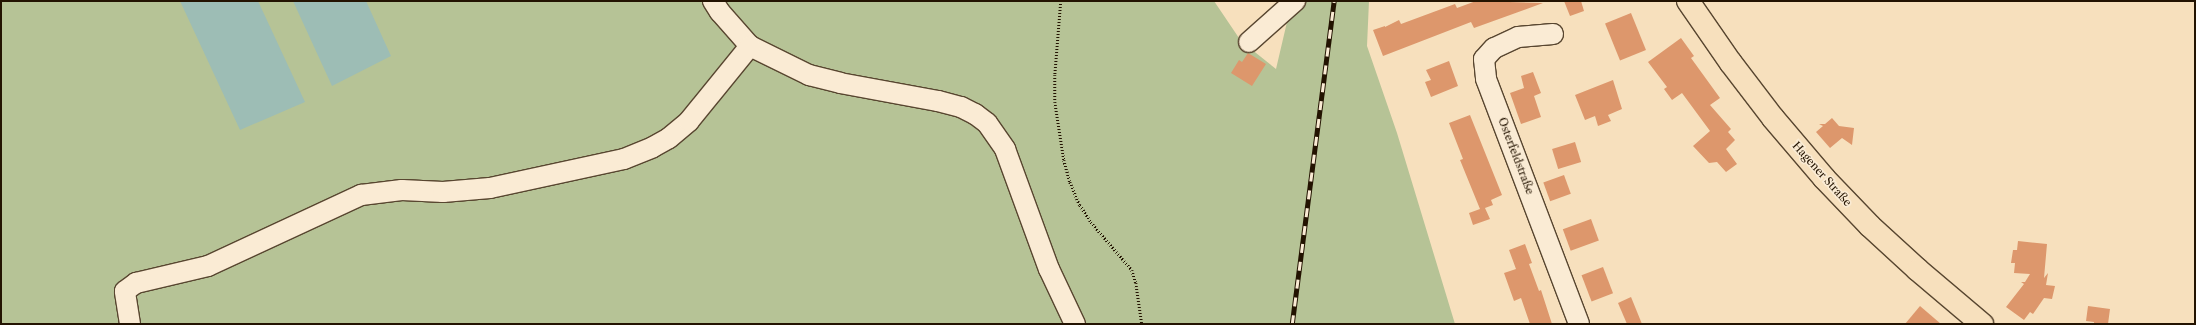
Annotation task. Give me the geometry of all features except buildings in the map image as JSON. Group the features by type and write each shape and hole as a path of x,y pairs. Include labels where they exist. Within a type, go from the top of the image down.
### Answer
{"main road":[{"name":"Hagener Straße","path":"1688,1 1731,63 1773,118 1824,178 1870,226 1918,270 1982,324"}],"street":[{"path":"713,1 720,12 750,46 809,75 840,83 938,101 961,107 975,114 987,123 1005,149 1049,269 1075,324"},
{"path":"1250,42 1295,1"},
{"name":"Osterfeldstraße","path":"1553,34 1518,37 1494,48 1484,59 1486,79 1579,324"},
{"path":"130,324 125,291 136,283 208,266 361,195 402,190 443,192 490,188 624,159 654,147 669,138 688,121 750,46"}],"path":[{"path":"1061,1 1055,75 1055,102 1064,160 1070,182 1080,205 1091,222 1132,270 1136,283 1142,324"}],"green space":[{"path":"1,1 1214,1 1241,41 1276,69 1287,22 1289,1 1369,1 1367,46 1397,133 1455,324 1,324"}],"water":[{"path":"180,1 258,1 305,102 240,130"},
{"path":"293,1 366,1 391,56 332,86"}],"railway":[{"path":"1292,324 1334,1"}]}
